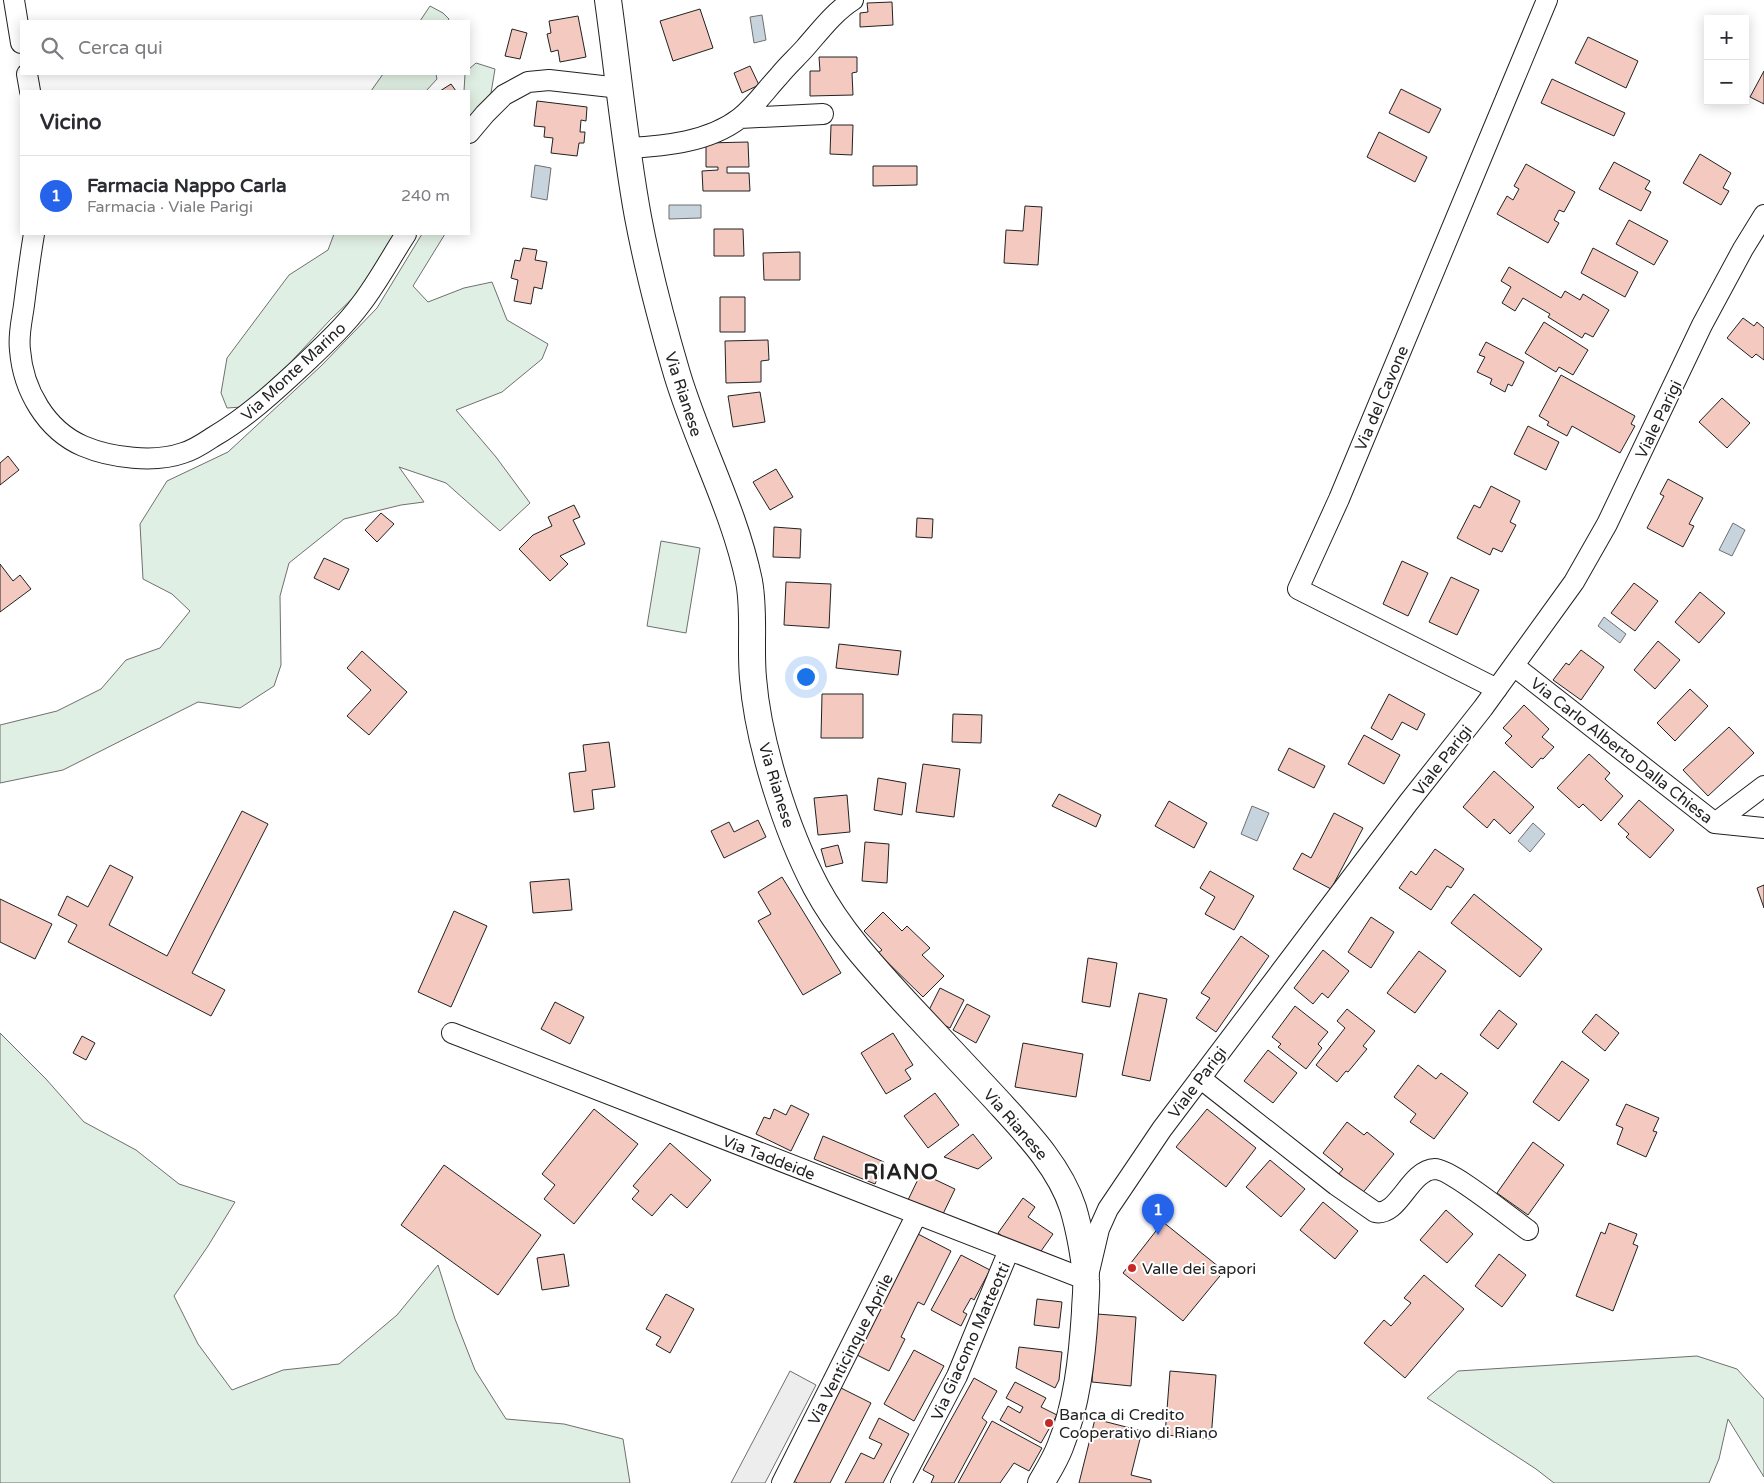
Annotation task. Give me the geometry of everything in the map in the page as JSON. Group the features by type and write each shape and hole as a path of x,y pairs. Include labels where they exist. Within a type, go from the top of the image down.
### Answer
{"main road":[{"name":"Via Rianese","path":"608,0 643,241 672,356 692,422 730,518 748,578 752,613 753,681 762,734 784,809 800,853 826,905 861,953 1014,1119 1056,1172 1065,1187 1074,1213 1087,1280 1084,1334 1074,1399 1061,1445 1041,1483"}],"street":[{"path":"14,0 20,36"},
{"path":"628,148 660,146 691,139 717,131 740,118 824,26 844,6 853,0"},
{"name":"Via del Cavone","path":"1497,689 1298,589 1339,499 1547,0"},
{"path":"27,75 30,90"},
{"path":"470,132 504,95 528,82 549,80 620,88"},
{"path":"740,118 823,114"},
{"name":"Viale Parigi","path":"1087,1280 1099,1230 1108,1209 1162,1129 1408,803 1497,689 1563,599 1585,565 1607,524 1707,317 1743,249 1764,215"},
{"name":"Via Monte Marino","path":"34,235 20,346 25,374 33,397 52,424 62,433 80,444 110,454 154,458 178,455 191,450 233,426 262,404 333,337 352,315 374,287 405,235"},
{"name":"Via Carlo Alberto Dalla Chiesa","path":"1514,666 1715,824 1764,828"},
{"path":"1715,824 1764,786"},
{"name":"Via Taddeide","path":"452,1033 1087,1280"},
{"path":"1200,1078 1336,1185 1376,1212 1381,1213 1390,1209 1417,1179 1424,1173 1436,1169 1452,1175 1528,1230"},
{"name":"Via Venticinque Aprile","path":"782,1483 917,1214"},
{"name":"Via Giacomo Matteotti","path":"901,1483 958,1376 1009,1250"}],"green space":[{"path":"430,6 443,13 449,19 448,20 421,20"},
{"path":"476,63 495,69 491,93 470,123 470,90 464,90 465,75 470,75 470,68"},
{"path":"382,75 436,75 437,79 427,90 372,90"},
{"path":"334,235 393,235 358,293 288,365 242,407 227,408 221,393 227,358 289,275 328,250"},
{"path":"421,235 444,235 413,286 428,302 464,288 492,282 507,320 548,344 542,359 502,392 456,410 496,457 530,503 500,531 446,483 399,467 424,502 401,505 344,519 289,563 280,596 281,665 274,686 240,708 198,702 63,770 0,783 0,725 57,711 101,689 126,660 160,648 190,611 172,594 143,579 140,524 167,481 228,452 321,366 377,308"},
{"path":"661,541 700,548 686,633 647,626"},
{"path":"0,1033 46,1079 84,1122 136,1150 179,1184 235,1202 174,1296 198,1344 232,1390 283,1370 339,1364 397,1315 438,1265 455,1319 475,1370 506,1419 564,1424 623,1439 630,1483 0,1483"},
{"path":"1697,1356 1737,1369 1764,1399 1764,1477 1728,1419 1719,1459 1709,1483 1554,1483 1536,1469 1427,1398 1458,1371"}],"shaded area":[{"path":"762,15 766,40 754,43 750,17"},
{"path":"535,165 551,168 547,200 531,197"},
{"path":"669,205 701,205 701,218 669,219"},
{"path":"1733,523 1745,530 1732,556 1719,550"},
{"path":"1604,617 1626,634 1620,643 1598,626"},
{"path":"1252,806 1269,813 1257,841 1241,834"},
{"path":"1533,823 1545,834 1530,852 1518,841"},
{"path":"790,1371 816,1385 765,1483 731,1483"}],"building":[{"path":"892,2 893,25 860,27 860,13 868,12 867,3"},
{"path":"700,9 713,48 673,61 660,21"},
{"path":"578,16 586,57 560,62 558,50 551,52 547,34 551,33 549,21"},
{"path":"512,29 527,33 520,59 505,56"},
{"path":"1588,37 1638,61 1626,88 1575,63"},
{"path":"819,57 857,57 857,72 852,73 853,95 810,96 810,71 820,71"},
{"path":"750,66 759,85 742,93 734,73"},
{"path":"1764,71 1764,104 1750,97"},
{"path":"1552,79 1625,113 1614,136 1541,103"},
{"path":"451,84 455,90 442,90"},
{"path":"1401,89 1441,109 1429,133 1389,113"},
{"path":"537,101 587,107 586,121 581,120 580,132 585,132 584,143 579,143 577,156 551,153 553,138 544,137 545,127 534,126"},
{"path":"831,125 853,125 852,155 830,154"},
{"path":"1379,132 1427,157 1415,182 1367,157"},
{"path":"748,142 749,167 727,167 727,173 749,173 750,191 703,191 702,171 718,170 718,167 706,167 706,143"},
{"path":"1700,154 1731,173 1723,188 1729,191 1721,205 1683,183"},
{"path":"1614,162 1650,181 1645,189 1651,192 1641,211 1599,189"},
{"path":"1526,164 1575,192 1564,212 1559,210 1554,220 1559,223 1548,243 1497,214 1507,196 1513,200 1519,189 1514,186"},
{"path":"873,166 917,166 917,185 873,186"},
{"path":"1025,206 1042,207 1038,265 1004,263 1006,230 1023,231"},
{"path":"1629,220 1668,241 1654,265 1616,244"},
{"path":"714,229 743,229 744,256 714,256"},
{"path":"523,248 537,250 535,260 547,262 542,289 534,287 531,304 514,301 518,280 511,278 515,260 520,261"},
{"path":"1593,248 1638,272 1625,297 1581,273"},
{"path":"800,252 800,280 764,280 763,253"},
{"path":"1509,267 1561,298 1565,291 1580,300 1583,294 1609,310 1593,337 1585,333 1582,338 1548,317 1550,314 1523,298 1515,311 1502,303 1511,287 1501,281"},
{"path":"720,297 745,297 745,332 720,332"},
{"path":"1743,318 1754,326 1757,322 1764,328 1764,360 1756,354 1752,358 1727,338"},
{"path":"1544,322 1588,350 1573,375 1559,367 1556,372 1525,353"},
{"path":"768,340 769,360 761,361 761,382 726,383 725,341"},
{"path":"1486,342 1524,362 1512,386 1508,384 1505,392 1490,384 1492,379 1477,372 1485,357 1479,355"},
{"path":"1561,375 1635,416 1631,424 1635,426 1620,453 1572,426 1567,436 1547,425 1549,422 1539,416"},
{"path":"760,392 765,422 733,427 728,396"},
{"path":"1722,398 1750,423 1727,448 1699,422"},
{"path":"1528,426 1559,442 1546,470 1514,454"},
{"path":"8,456 19,470 0,485 0,463"},
{"path":"776,469 793,497 770,510 753,482"},
{"path":"1668,479 1703,498 1689,524 1694,526 1683,547 1647,528 1664,496 1660,494"},
{"path":"1491,486 1520,501 1510,522 1516,525 1502,552 1493,548 1490,555 1457,538 1474,505 1480,508"},
{"path":"574,505 580,517 573,520 585,544 560,556 568,564 550,581 519,549 533,535 552,526 548,517"},
{"path":"381,513 394,524 377,542 365,530"},
{"path":"917,518 933,519 932,538 916,537"},
{"path":"774,527 801,529 800,558 773,557"},
{"path":"324,558 349,569 339,590 314,578"},
{"path":"1402,561 1428,573 1408,616 1383,604"},
{"path":"0,564 13,581 20,575 31,589 0,612"},
{"path":"1451,577 1479,590 1457,635 1429,622"},
{"path":"786,582 831,584 829,628 784,625"},
{"path":"1634,583 1658,601 1635,631 1611,613"},
{"path":"1700,592 1725,613 1699,643 1675,622"},
{"path":"1658,641 1680,660 1655,689 1634,670"},
{"path":"839,644 901,651 898,675 836,668"},
{"path":"1581,650 1604,667 1581,700 1553,680 1566,663 1569,665"},
{"path":"362,651 407,692 369,735 347,716 371,690 347,668"},
{"path":"1690,689 1708,706 1675,741 1657,723"},
{"path":"822,694 863,694 863,738 821,738"},
{"path":"1389,694 1425,714 1417,730 1402,722 1392,740 1371,728"},
{"path":"1524,705 1549,729 1542,737 1554,747 1532,768 1505,743 1512,736 1503,728"},
{"path":"953,714 982,715 981,743 952,742"},
{"path":"1729,727 1754,753 1708,796 1683,770"},
{"path":"1364,735 1400,755 1384,784 1348,764"},
{"path":"609,742 615,787 592,790 594,809 574,812 569,773 586,771 583,745"},
{"path":"1289,748 1325,766 1314,788 1278,770"},
{"path":"1589,754 1610,773 1605,779 1623,796 1601,821 1583,804 1579,808 1557,788"},
{"path":"923,764 960,769 954,817 916,812"},
{"path":"1494,771 1534,807 1510,834 1494,819 1487,828 1463,807"},
{"path":"878,778 906,783 902,815 874,810"},
{"path":"1059,794 1101,815 1096,827 1052,806"},
{"path":"847,795 850,832 818,835 814,798"},
{"path":"1639,800 1674,830 1650,858 1626,837 1629,834 1618,824"},
{"path":"1169,801 1207,823 1194,848 1155,826"},
{"path":"242,811 268,824 192,973 225,990 211,1016 68,942 77,925 58,915 67,896 88,907 110,865 133,877 109,925 167,956"},
{"path":"1334,813 1363,828 1331,889 1293,869 1302,853 1311,858"},
{"path":"758,820 766,837 724,858 711,831 729,822 734,832"},
{"path":"865,842 889,844 887,883 862,881"},
{"path":"838,845 843,863 826,867 821,849"},
{"path":"1435,849 1464,869 1451,888 1447,886 1431,910 1399,888 1411,871 1416,875"},
{"path":"1210,871 1254,896 1234,930 1205,914 1215,897 1200,888"},
{"path":"782,877 841,973 803,995 758,921 771,914 758,892"},
{"path":"569,879 572,910 533,913 530,882"},
{"path":"1764,885 1764,908 1757,888"},
{"path":"1474,894 1542,949 1520,977 1451,923"},
{"path":"0,899 52,924 35,959 0,942"},
{"path":"454,911 487,926 451,1007 418,992"},
{"path":"883,912 902,931 907,926 930,948 922,955 944,976 923,997 878,953 882,950 864,931"},
{"path":"1371,917 1394,932 1371,968 1348,952"},
{"path":"1241,936 1269,956 1216,1032 1196,1018 1210,998 1201,993"},
{"path":"1323,950 1349,971 1328,998 1322,993 1313,1004 1294,988"},
{"path":"1419,951 1446,971 1415,1013 1387,993"},
{"path":"1088,958 1117,963 1110,1007 1082,1002"},
{"path":"940,988 964,1000 950,1028 926,1016"},
{"path":"1139,993 1167,999 1150,1081 1122,1075"},
{"path":"555,1002 584,1017 570,1044 541,1029"},
{"path":"967,1004 990,1016 976,1043 953,1030"},
{"path":"1295,1006 1328,1032 1318,1044 1322,1048 1306,1069 1278,1047 1281,1044 1272,1037"},
{"path":"1347,1009 1375,1031 1363,1046 1367,1049 1337,1082 1316,1065 1345,1028 1337,1021"},
{"path":"1499,1010 1517,1024 1498,1049 1480,1035"},
{"path":"1596,1014 1619,1033 1605,1051 1582,1032"},
{"path":"893,1033 913,1065 905,1070 911,1079 886,1094 861,1053"},
{"path":"82,1036 95,1043 86,1060 73,1053"},
{"path":"1023,1043 1083,1054 1076,1097 1015,1087"},
{"path":"1268,1050 1297,1073 1273,1103 1244,1081"},
{"path":"1562,1061 1589,1080 1559,1121 1533,1102"},
{"path":"1418,1065 1436,1079 1441,1073 1468,1093 1434,1139 1410,1122 1416,1114 1394,1097"},
{"path":"935,1093 959,1125 928,1148 904,1116"},
{"path":"1626,1104 1659,1118 1653,1131 1657,1132 1646,1157 1617,1144 1623,1128 1616,1125"},
{"path":"791,1105 809,1114 791,1151 756,1134 764,1117 770,1119 774,1109 786,1115"},
{"path":"594,1109 638,1144 574,1224 544,1199 555,1185 542,1174"},
{"path":"1207,1109 1256,1148 1226,1187 1176,1147"},
{"path":"1347,1122 1364,1135 1367,1132 1394,1154 1361,1195 1337,1176 1343,1169 1323,1153"},
{"path":"973,1134 992,1158 978,1169 944,1157"},
{"path":"823,1136 884,1162 875,1184 814,1159"},
{"path":"1533,1142 1564,1165 1528,1215 1497,1193"},
{"path":"670,1143 711,1180 687,1208 671,1194 652,1216 632,1199 639,1191 633,1186"},
{"path":"1270,1160 1305,1189 1281,1217 1246,1187"},
{"path":"444,1165 541,1235 498,1295 401,1225"},
{"path":"921,1173 955,1189 942,1216 908,1200"},
{"path":"1023,1198 1035,1207 1028,1217 1053,1234 1039,1254 1027,1254 998,1233"},
{"path":"1323,1202 1358,1231 1335,1259 1300,1230"},
{"path":"1446,1210 1473,1234 1447,1263 1420,1240"},
{"path":"1163,1222 1224,1271 1183,1321 1123,1273"},
{"path":"1609,1223 1637,1234 1633,1244 1638,1246 1613,1311 1576,1296 1601,1232 1605,1234"},
{"path":"918,1234 951,1251 924,1305 918,1302 901,1337 905,1339 889,1371 857,1355"},
{"path":"564,1254 569,1286 542,1290 537,1258"},
{"path":"1499,1254 1526,1275 1502,1307 1475,1286"},
{"path":"961,1255 990,1270 974,1300 971,1298 963,1312 967,1314 961,1326 931,1310"},
{"path":"1424,1275 1464,1309 1405,1378 1364,1343 1384,1320 1391,1326 1411,1303 1404,1298"},
{"path":"666,1294 694,1309 670,1353 656,1345 661,1337 646,1329"},
{"path":"1037,1299 1062,1302 1059,1328 1034,1325"},
{"path":"1097,1314 1136,1317 1131,1386 1092,1382"},
{"path":"1019,1347 1062,1352 1059,1380 1055,1388 1016,1368"},
{"path":"914,1350 944,1366 914,1421 884,1404"},
{"path":"1170,1371 1216,1375 1211,1439 1165,1435"},
{"path":"974,1378 997,1391 982,1418 987,1422 954,1483 931,1483 934,1476 923,1470"},
{"path":"1015,1382 1046,1398 1041,1407 1057,1415 1041,1443 1000,1420 1008,1406 1020,1413 1023,1407 1006,1398"},
{"path":"839,1387 871,1403 830,1483 797,1483 792,1480"},
{"path":"879,1418 909,1434 883,1483 845,1483 861,1453 874,1459 882,1444 869,1438"},
{"path":"1095,1419 1142,1431 1131,1475 1151,1480 1151,1483 1079,1483"},
{"path":"992,1421 1042,1448 1029,1471 1014,1463 1000,1483 958,1483"}],"place":[{"name":"Farmacia Nappo Carla","path":"1158,1235"},
{"name":"Valle dei sapori","path":"1132,1268"},
{"name":"Banca di Credito Cooperativo di Riano","path":"1049,1423"}],"district":[{"name":"RIANO","path":"901,1172"}]}
